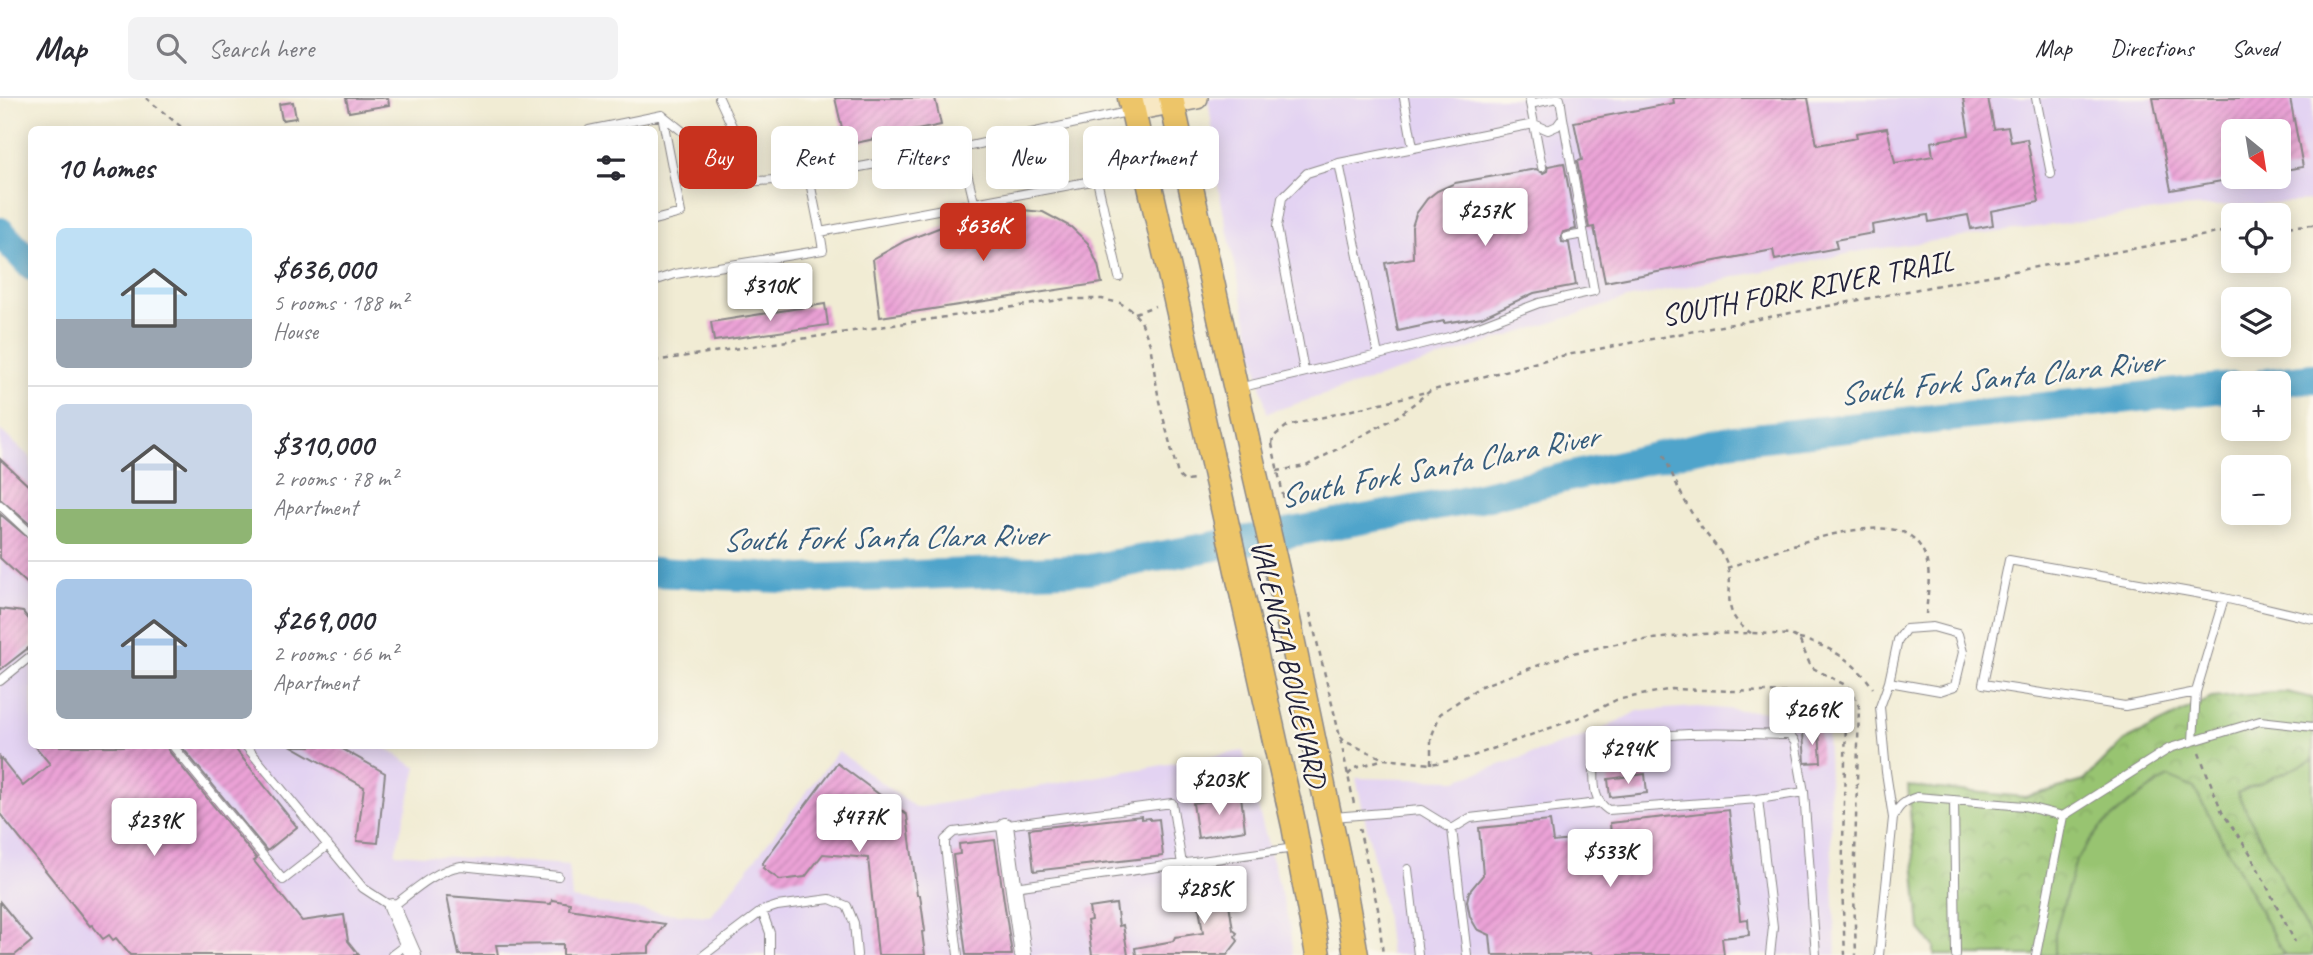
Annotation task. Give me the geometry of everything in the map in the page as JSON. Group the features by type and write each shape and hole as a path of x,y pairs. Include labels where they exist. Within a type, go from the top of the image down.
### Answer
{"main road":[{"name":"VALENCIA BOULEVARD","path":"1172,100 1236,388 1261,446 1296,602 1330,817 1356,955"},
{"name":"VALENCIA BOULEVARD","path":"1132,104 1298,847 1318,955"}],"street":[{"path":"1132,104 1197,98"},
{"path":"1005,826 1023,955"},
{"path":"392,907 410,949"}],"lane":[{"path":"719,98 732,126"},
{"path":"1404,98 1413,148"},
{"path":"1236,388 1454,337 1539,303 1594,290 1559,98 1530,101 1542,167"},
{"path":"2036,98 2051,174"},
{"path":"972,145 1132,104"},
{"path":"662,115 679,129"},
{"path":"616,126 662,115"},
{"path":"658,219 681,213 662,115"},
{"path":"1304,371 1277,227 1282,198 1307,173 1339,163 1534,124 1548,130 1557,126 1563,118"},
{"path":"1339,163 1378,355"},
{"path":"820,232 1097,180 1119,277"},
{"path":"658,280 675,274 823,250 811,189"},
{"path":"972,189 975,202"},
{"path":"1567,237 1584,234"},
{"path":"0,505 28,531"},
{"path":"2196,692 2126,706 1983,684 2009,560 2224,598 2313,619"},
{"path":"2193,741 2196,692 2224,598"},
{"path":"1879,955 1893,818 1886,772 1882,703 1898,640 1906,629 1933,627 1958,634 1963,652 1955,686 1940,691 1889,682"},
{"path":"0,681 28,658"},
{"path":"2036,955 2063,816 2170,748 2260,721 2313,727"},
{"path":"1804,792 1758,799 1608,810 1598,803 1594,763 1603,754 1636,740 1687,734 1789,735 1795,742 1804,792 1816,955"},
{"path":"175,749 283,880 328,845"},
{"path":"248,749 363,888 392,907 432,877 453,867 558,876"},
{"path":"1893,818 1897,808 1905,800 1917,797 2024,806 2063,816"},
{"path":"1758,799 1773,927 1770,955"},
{"path":"1954,800 1956,955"},
{"path":"958,955 945,840 954,832 1172,803 1181,864"},
{"path":"1452,828 1470,818 1598,803"},
{"path":"1330,817 1421,810 1452,828"},
{"path":"1452,828 1467,955"},
{"path":"1013,887 1298,847"},
{"path":"1408,869 1418,955"},
{"path":"704,955 762,911 777,906 830,899 848,906 858,955"},
{"path":"762,911 769,933 770,955"},
{"path":"392,955 410,949"}],"path":[{"path":"146,98 180,126"},
{"path":"2291,226 2313,225"},
{"name":"SOUTH FORK RIVER TRAIL","path":"1398,416 1430,391 1556,357 2221,232"},
{"path":"658,360 1066,299 1102,299 1120,303 1134,313 1146,329 1163,419"},
{"path":"1134,313 1162,304"},
{"path":"1261,446 1287,426 1430,391"},
{"path":"1664,455 1674,480 1697,521 1725,559 1730,607 1740,626 1751,633"},
{"path":"1727,568 1827,535 1857,530 1892,529 1912,538 1924,555 1930,579 1925,628"},
{"path":"1296,602 1325,674 1378,909 1383,955"},
{"path":"1431,764 1431,738 1440,714 1481,686 1573,653 1625,642 1751,633 1791,635 1835,652 1856,667 1868,680 1882,703"},
{"path":"1799,639 1811,667 1849,687 1859,706 1854,894 1856,955"},
{"path":"1340,737 1384,759 1431,764 1470,757 1586,715 1616,700 1672,689 1825,694 1843,707 1846,719 1842,887 1844,955"},
{"path":"2193,741 2206,766 2222,812 2250,853 2295,942"},
{"path":"1348,775 1366,763 1384,759"}],"shaded area":[{"path":"1208,98 2313,98 2313,201 2221,203 2221,206 2177,208 1861,251 1626,299 1267,413 1219,189 1219,126 1212,126"},
{"path":"0,430 28,455 28,749 388,749 417,768 395,853 569,865 572,899 663,913 711,916 838,751 916,808 1243,751 1289,924 1293,955 0,955"},
{"path":"1697,707 1814,715 1827,731 1836,955 1390,955 1385,911 1356,778 1456,780 1597,732 1638,711"}],"green space":[{"path":"2286,692 2313,698 2313,955 1934,955 1934,946 1920,930 1908,786 2025,797 2084,781 2124,741 2211,698"},
{"path":"2313,760 2313,941 2237,793"},
{"path":"2168,777 2194,788 2284,955 2055,955 2055,934 2076,860 2100,828 2132,801"}],"building":[{"path":"346,98 388,98 389,105 349,112"},
{"path":"835,98 935,98 941,125 872,126 872,140 858,142 858,126 842,126"},
{"path":"1673,98 1808,98 1817,145 1857,138 1856,133 1887,128 1895,163 1933,156 1931,142 1969,135 1963,98 1988,98 1994,129 2008,127 2011,142 2027,139 2039,202 1991,211 1993,225 1971,229 1968,215 1929,222 1928,215 1872,225 1873,233 1835,240 1837,248 1775,260 1773,250 1605,282 1594,227 1589,228 1577,161 1582,160 1574,122 1674,103"},
{"path":"2153,98 2290,98 2303,167 2291,169 2291,119 2221,119 2221,181 2171,190"},
{"path":"293,102 296,118 282,120 279,104"},
{"path":"1564,163 1576,229 1563,232 1561,237 1562,242 1569,243 1576,285 1534,293 1482,317 1444,321 1398,331 1385,263 1413,258 1412,227 1416,214 1427,199 1455,183 1536,169 1543,173 1548,166"},
{"path":"1022,210 1043,212 1071,227 1088,243 1098,265 1102,283 880,317 873,259 905,241 941,227 988,213"},
{"path":"825,304 828,325 714,341 711,322"},
{"path":"0,459 28,485 28,523 0,499"},
{"path":"0,514 28,538 28,584 0,558"},
{"path":"0,609 23,612 28,618 28,648 0,670"},
{"path":"1803,732 1819,732 1821,762 1805,763"},
{"path":"38,749 168,749 257,859 254,861 302,921 344,915 348,941 359,955 130,955 116,938 113,940 109,935 103,939 0,814 0,757 23,786 50,764"},
{"path":"183,749 235,749 297,827 267,851"},
{"path":"297,749 342,749 385,773 378,843 357,841 364,787"},
{"path":"837,763 907,815 917,895 920,895 925,931 922,932 925,955 878,955 868,858 823,854 805,877 780,880 763,868 765,866 762,864"},
{"path":"1645,774 1647,793 1610,797 1608,779"},
{"path":"1241,796 1245,830 1198,838 1193,803"},
{"path":"1729,810 1740,920 1748,919 1749,935 1722,938 1724,955 1593,955 1592,952 1492,955 1490,935 1477,929 1470,917 1467,901 1469,892 1483,875 1479,828 1550,821 1553,842 1611,836 1610,823"},
{"path":"1141,816 1141,819 1159,819 1163,856 1034,871 1029,829"},
{"path":"995,840 1012,955 966,955 953,855 960,854 959,844"},
{"path":"1225,877 1233,930 1237,933 1235,936 1238,941 1227,955 1136,955 1135,948 1173,941 1175,937 1203,933 1195,881"},
{"path":"447,896 551,904 552,900 570,903 569,909 665,924 649,947 649,953 563,955 563,944 496,945 498,955 459,955"},
{"path":"0,902 32,941 15,955 0,955"},
{"path":"1116,904 1119,926 1123,925 1128,955 1092,955 1087,921 1091,920 1089,908"}],"waterway":[{"name":"South Fork Santa Clara River","path":"0,232 28,262"},
{"name":"South Fork Santa Clara River","path":"2291,380 2313,378"},
{"name":"South Fork Santa Clara River","path":"658,572 802,579 1089,569 1458,502 1726,441 2221,388"}]}
